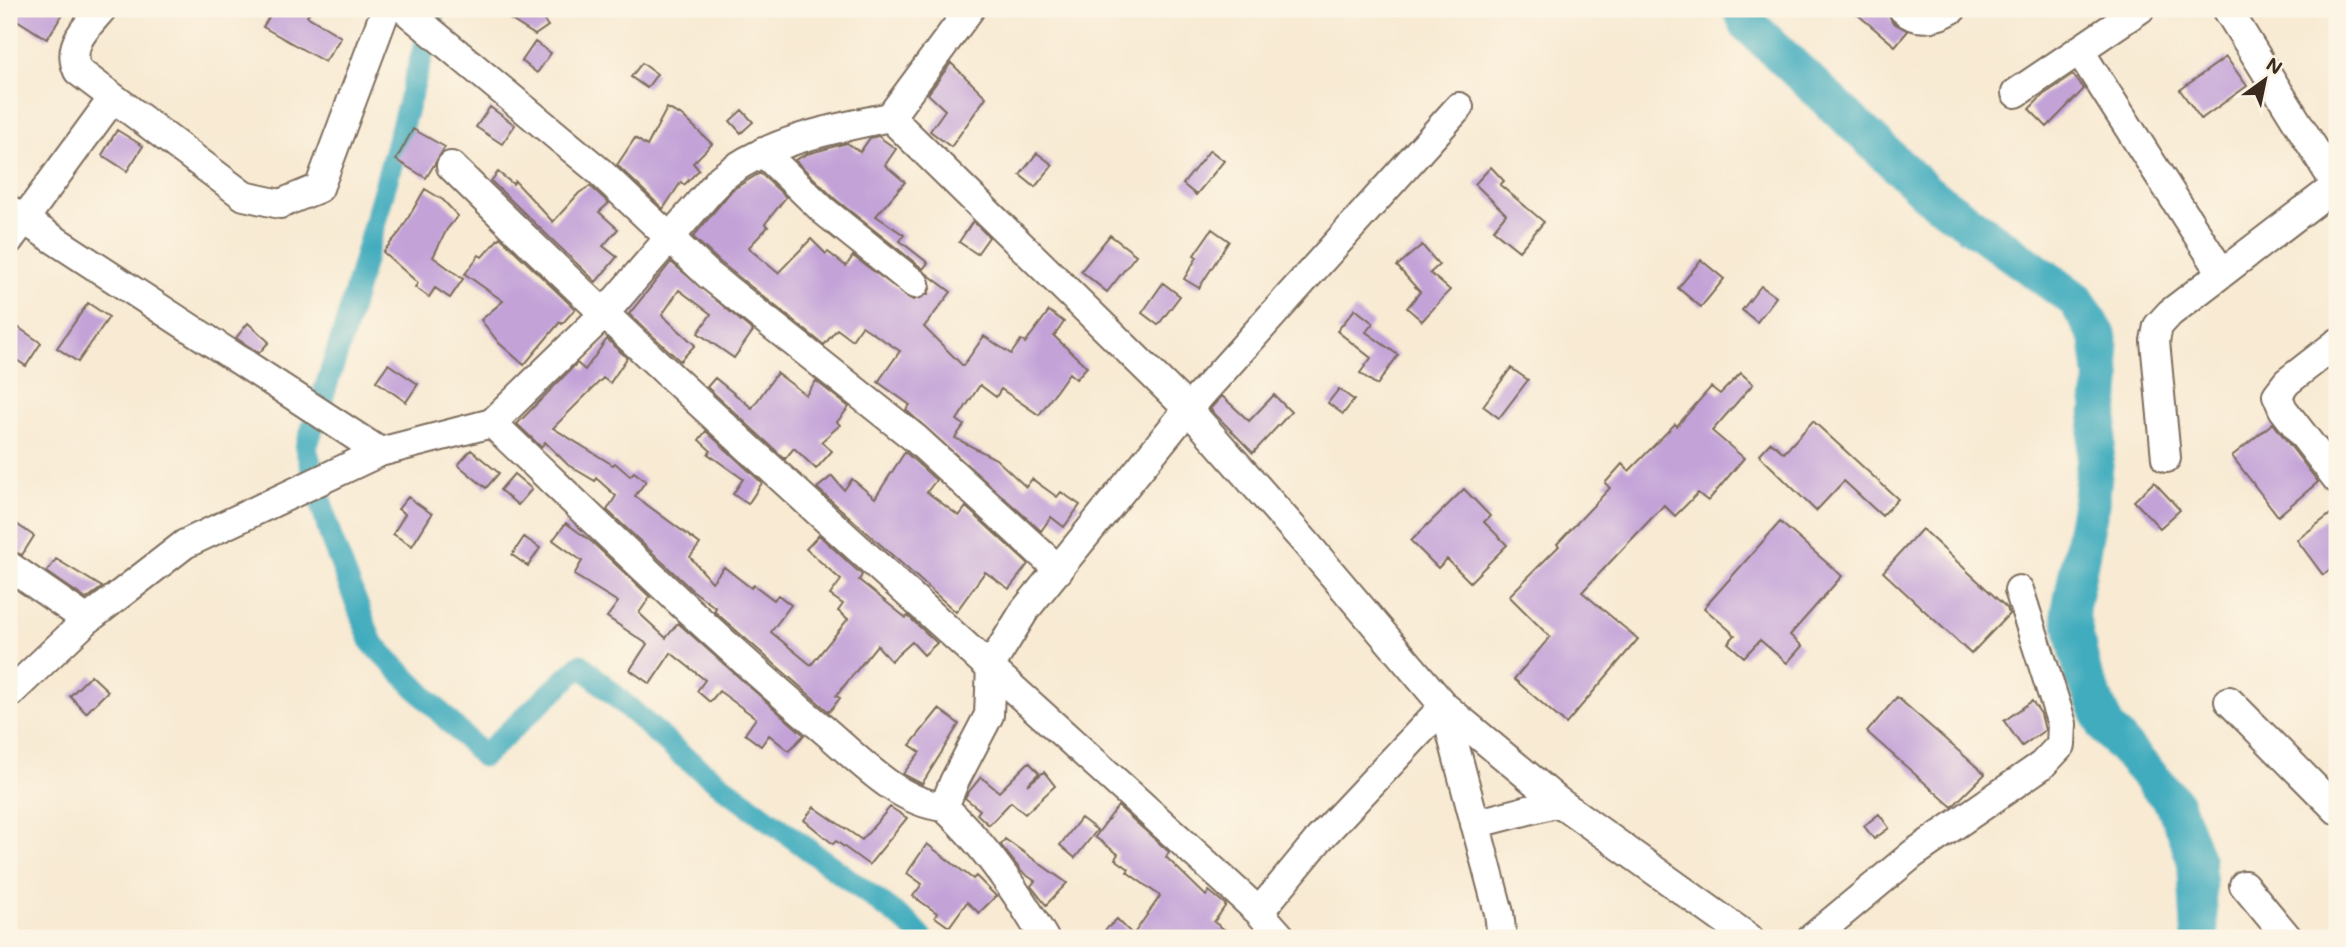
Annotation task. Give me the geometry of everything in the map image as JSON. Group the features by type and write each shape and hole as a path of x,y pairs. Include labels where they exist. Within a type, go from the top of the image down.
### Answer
{"street":[{"path":"102,9 77,39 73,60 78,71 244,196 280,204 319,188 386,9"},
{"path":"9,694 87,620 185,544 380,452 492,423 603,315 722,178 744,160 763,152 829,129 890,117 970,9"},
{"path":"1903,9 1910,15 1921,18 1943,15 1952,9"},
{"path":"2016,93 2140,9"},
{"path":"2166,458 2155,341 2158,326 2170,313 2337,186 2227,9"},
{"path":"411,14 599,171 670,241 916,439 1059,570"},
{"path":"2079,50 2222,273"},
{"path":"113,98 14,224 380,452"},
{"path":"944,807 989,715 991,665 1026,610 1188,409 1459,107"},
{"path":"890,117 1188,409 1306,542 1444,706 1559,802 1749,938"},
{"path":"763,152 824,211 915,284"},
{"path":"451,166 603,315 991,665 1259,912 1282,938"},
{"path":"2337,343 2287,382 2277,395 2283,409 2337,479"},
{"path":"492,423 733,653 888,783 924,805 944,807 960,821 1022,901 1044,938"},
{"path":"9,566 87,620"},
{"path":"1812,938 1913,854 2042,765 2061,745 2062,724 2019,590"},
{"path":"2229,701 2337,810"},
{"path":"1444,706 1499,913 1502,938"},
{"path":"1259,912 1319,839 1444,706"},
{"path":"1475,824 1559,802"},
{"path":"2244,885 2288,938"}],"building":[{"path":"9,9 66,9 47,39 9,15"},
{"path":"274,9 312,9 307,16 341,37 325,62 263,27"},
{"path":"494,9 535,9 548,26 535,35"},
{"path":"1851,9 1887,9 1892,22 1908,31 1895,46"},
{"path":"535,42 551,53 537,73 522,61"},
{"path":"2226,57 2247,86 2201,119 2180,90"},
{"path":"642,63 657,74 647,88 631,77"},
{"path":"951,63 986,97 951,147 930,131 945,110 928,94"},
{"path":"2073,75 2084,89 2047,127 2029,109 2043,95"},
{"path":"490,107 515,125 502,144 476,127"},
{"path":"667,108 684,117 712,144 693,163 699,170 684,185 681,182 663,209 617,165 635,138 647,146"},
{"path":"742,110 753,122 741,133 730,121"},
{"path":"413,129 445,147 426,178 396,160"},
{"path":"117,130 143,146 127,171 102,155"},
{"path":"878,136 896,149 885,165 905,182 876,216 904,235 900,241 928,263 923,269 835,199 795,160 847,143 860,152 870,138"},
{"path":"1210,150 1224,161 1196,195 1183,184"},
{"path":"1037,153 1053,165 1035,187 1020,175"},
{"path":"1491,167 1504,181 1500,185 1544,222 1519,251 1493,230 1506,214 1475,184"},
{"path":"498,172 513,184 515,181 553,222 579,193 590,186 609,203 599,212 618,229 603,246 617,257 596,282 491,181"},
{"path":"760,173 786,197 765,224 768,227 749,247 752,251 778,273 811,239 826,254 828,252 846,266 853,256 913,300 928,294 931,286 927,274 951,292 924,327 963,366 984,336 1011,354 1021,340 1025,343 1049,311 1064,322 1054,336 1087,367 1076,379 1069,373 1039,415 1001,389 996,397 980,385 957,420 964,425 955,438 996,459 1026,487 1032,479 1057,497 1061,492 1080,505 1064,527 1051,517 1041,531 906,410 910,405 878,382 900,351 862,326 852,340 837,329 824,345 720,262 693,237 732,190"},
{"path":"425,189 443,200 458,216 447,229 433,257 463,279 450,298 435,288 429,297 415,287 418,283 383,252 400,232"},
{"path":"973,221 989,237 977,254 959,242"},
{"path":"1212,229 1229,241 1199,288 1184,279 1197,257 1194,255"},
{"path":"1110,235 1136,255 1107,292 1081,271"},
{"path":"500,237 575,309 562,324 560,322 524,365 499,343 481,320 503,301 465,274 479,255 482,257"},
{"path":"1422,245 1439,265 1430,273 1450,290 1422,321 1407,308 1420,292 1397,266"},
{"path":"1701,260 1724,279 1701,307 1678,288"},
{"path":"671,262 753,331 734,358 698,333 711,314 679,290 662,315 695,345 680,361 629,314"},
{"path":"1163,283 1180,296 1158,325 1142,313"},
{"path":"1761,286 1776,297 1757,322 1742,310"},
{"path":"88,303 109,317 78,362 57,348"},
{"path":"1355,309 1373,323 1366,332 1398,355 1377,385 1360,373 1371,358 1337,331"},
{"path":"9,321 41,343 26,366 9,355"},
{"path":"248,323 269,342 259,353 236,338"},
{"path":"607,339 627,358 610,383 603,378 553,428 613,465 615,463 630,476 634,472 646,481 635,496 700,544 690,557 712,582 724,567 751,588 754,585 774,600 778,595 791,605 771,632 811,665 848,619 838,611 843,604 830,595 841,580 806,549 819,535 862,575 859,580 906,618 908,616 937,643 924,655 912,642 891,661 877,645 836,696 840,698 829,712 714,611 716,608 692,590 607,510 616,496 596,478 595,481 568,465 545,442 541,447 517,424 577,363 585,370"},
{"path":"388,364 418,384 406,402 376,381"},
{"path":"1511,368 1528,380 1499,418 1483,406"},
{"path":"777,373 806,395 816,381 849,407 837,422 840,425 821,442 832,451 816,469 794,448 785,459 707,387 715,378 752,408"},
{"path":"1741,373 1753,384 1712,431 1744,458 1708,501 1698,493 1675,516 1664,505 1582,592 1638,639 1566,724 1514,679 1550,637 1509,596 1559,546 1557,544 1610,488 1605,483 1622,464 1629,471 1675,424 1677,426 1711,387 1720,394"},
{"path":"1339,389 1354,400 1343,414 1328,403"},
{"path":"1274,395 1291,412 1253,453 1210,409 1222,396 1249,421"},
{"path":"1813,421 1898,499 1882,516 1844,481 1816,511 1759,455 1771,442 1784,453"},
{"path":"2273,423 2318,482 2278,516 2232,456"},
{"path":"706,431 762,483 748,504 733,494 743,479 708,454 711,451 699,440"},
{"path":"471,450 499,473 486,488 458,465"},
{"path":"905,452 936,480 927,492 959,516 966,507 1028,564 1009,589 985,572 956,612 817,488 832,476 844,490 852,479 875,498"},
{"path":"514,474 532,489 518,505 500,490"},
{"path":"2154,482 2180,510 2160,528 2134,501"},
{"path":"1464,489 1490,516 1484,522 1507,545 1470,582 1447,559 1438,568 1411,541"},
{"path":"408,497 432,514 412,546 393,534 405,514 398,509"},
{"path":"2337,509 2337,563 2323,575 2297,540"},
{"path":"9,519 34,536 22,555 9,550"},
{"path":"1780,522 1842,576 1790,635 1802,646 1787,663 1760,640 1744,657 1728,643 1735,635 1704,608"},
{"path":"566,523 592,542 650,597 639,613 666,638 678,623 804,735 789,751 769,735 761,746 745,734 756,718 719,691 710,702 697,691 705,680 671,653 650,684 630,670 647,644 607,617 618,602 574,575 582,561 553,540"},
{"path":"1922,529 2007,608 2009,614 1971,654 1883,572"},
{"path":"524,537 540,548 528,566 512,555"},
{"path":"56,559 102,587 86,599 47,572"},
{"path":"91,675 108,691 86,713 70,696"},
{"path":"1897,697 1985,774 1952,807 1867,732"},
{"path":"2032,701 2041,714 2045,730 2022,746 2004,721"},
{"path":"939,709 959,724 922,784 903,774 920,752 910,745"},
{"path":"1029,762 1039,773 1027,785 1044,772 1055,786 1025,814 1011,802 989,825 977,814 980,810 965,798 967,794 981,777 999,792"},
{"path":"1118,806 1169,852 1166,857 1206,896 1209,891 1226,905 1214,922 1236,938 1097,938 1117,919 1133,935 1160,896 1127,872 1129,869 1115,859 1118,854 1095,837"},
{"path":"814,807 862,840 890,807 907,818 869,865 836,841 833,844 804,820"},
{"path":"1879,814 1889,828 1874,839 1864,826"},
{"path":"1081,818 1097,830 1075,858 1060,845"},
{"path":"1005,839 1067,883 1046,905 1031,886 1035,881 1022,872 1001,845"},
{"path":"927,844 973,879 976,876 996,896 979,913 967,902 949,927 935,917 937,913 913,896 922,884 907,873"}],"waterway":[{"path":"435,9 346,325 306,448 331,538 372,643 483,756 581,665 681,755 909,924 922,938"},
{"path":"1741,9 1749,25 1927,193 2076,300 2098,336 2103,378 2091,501 2070,612 2083,674 2106,727 2174,803 2196,861 2200,938"}]}
